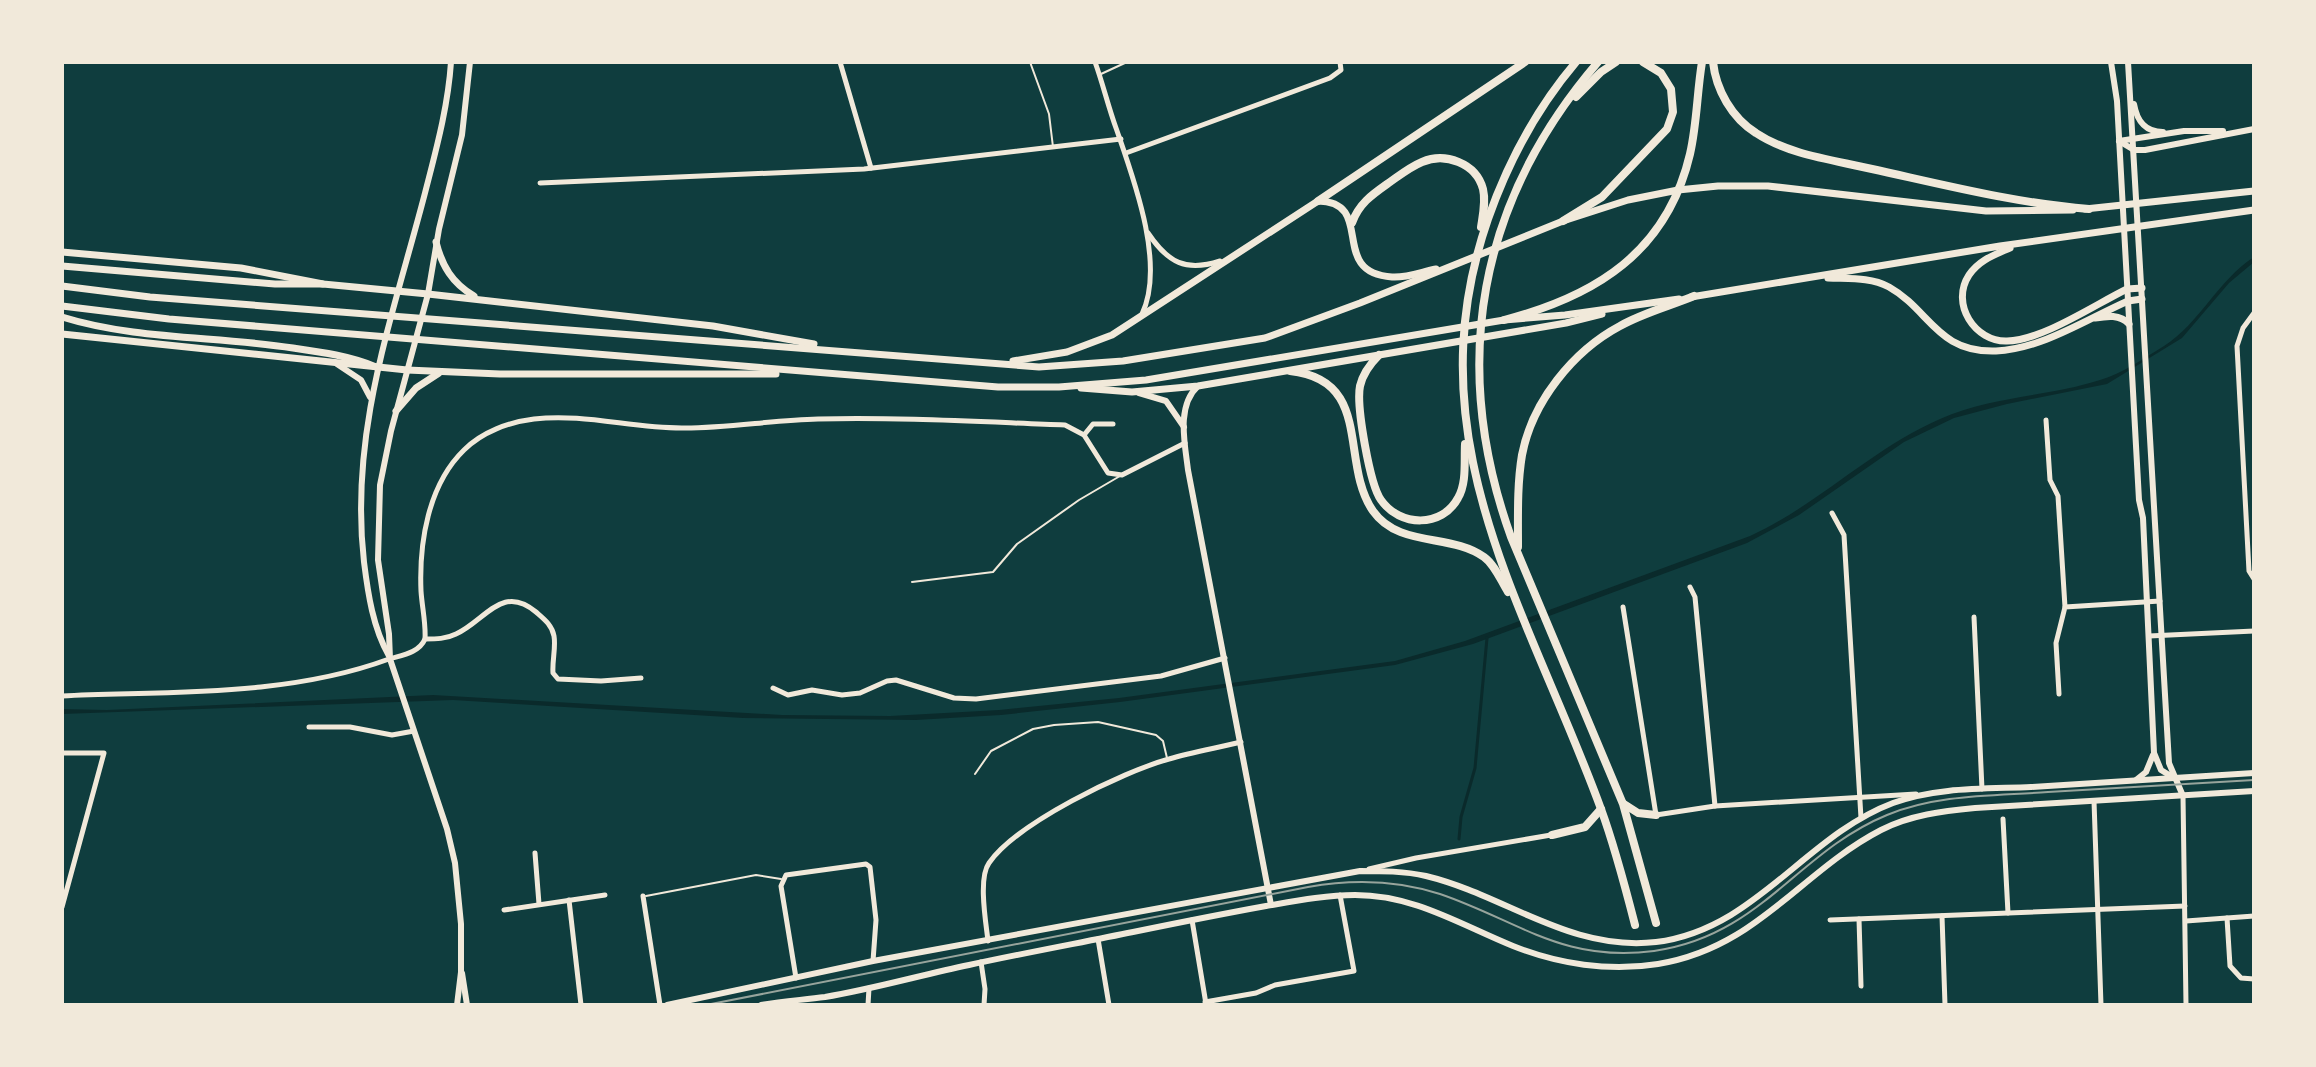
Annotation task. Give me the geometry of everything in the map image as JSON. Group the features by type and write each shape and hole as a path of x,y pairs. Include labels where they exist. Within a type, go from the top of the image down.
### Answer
{"highway":[{"path":"1318,201 1525,62"},
{"path":"1379,355 1370,364 1361,382 1360,407 1376,489 1387,507 1402,517 1416,521 1437,518 1450,509 1462,490 1466,431 1462,359 1468,292 1485,219 1530,128 1557,85 1576,62"},
{"path":"1598,62 1538,147 1509,205 1488,280 1479,358 1481,415 1496,494 1623,804 1656,923"},
{"path":"1564,109 1601,72 1616,62"},
{"path":"1563,221 1602,197 1667,129 1673,112 1671,89 1661,73 1643,62"},
{"path":"1504,320 1593,287 1634,256 1657,229 1680,186 1691,145 1702,62"},
{"path":"1713,62 1724,96 1739,119 1755,133 1783,147 2006,200 2089,209"},
{"path":"1352,223 1360,206 1373,194 1419,163 1438,158 1459,162 1476,175 1485,200 1485,219"},
{"path":"1518,552 1522,454 1535,417 1560,376 1586,349 1617,327 1694,296"},
{"path":"1290,371 1319,378 1341,399 1348,415 1363,492 1378,517 1391,528 1406,534 1480,555 1506,583"},
{"path":"1466,431 1482,504 1506,583 1601,809 1635,925"},
{"path":"1623,804 1638,813 1656,815"},
{"path":"1552,835 1585,827 1601,809"}],"main road":[{"path":"62,286 150,297 1039,367 1096,364 1265,338 1563,221 1659,193 1735,186 1779,187 1986,211 2089,209 2254,191"},
{"path":"1000,362 1078,349 1112,335 1318,201 1339,205 1352,223 1351,240 1356,254 1361,263 1377,274 1402,277 1454,266"},
{"path":"1059,387 1194,373 1504,320 1634,306 2254,210"},
{"path":"436,242 450,276 479,299"},
{"path":"2017,245 1983,259 1965,283 1965,313 1985,336 2011,341 2030,336 2127,289 2142,288"},
{"path":"62,252 241,268 323,284"},
{"path":"62,266 275,284 323,284 479,299 713,326 856,351"},
{"path":"1810,277 1862,279 1885,286 1942,335 1973,349 2011,349 2036,342 2128,301 2142,299"},
{"path":"62,306 185,321 984,387 1059,387 1132,392 1198,386 1290,371 1566,323 1634,306"},
{"path":"2089,320 2109,316 2125,320 2130,327"},
{"path":"62,317 105,327 312,350 350,357 376,367"},
{"path":"62,334 441,372 694,376 810,373"},
{"path":"396,411 416,388 441,372"}],"street":[{"path":"451,62 441,131 376,367 362,458 362,542 380,640 390,659 447,829 455,863 461,924 457,1005"},
{"path":"390,659 377,529 382,471 428,294 436,242 465,120 470,62"},
{"path":"840,62 871,168"},
{"path":"1095,62 1126,153 1147,230 1151,286 1140,319"},
{"path":"2111,62 2119,141 2154,753 2161,770 2174,778"},
{"path":"2128,62 2169,763 2183,796 2186,1005"},
{"path":"1126,153 1330,78 1337,75 1341,63"},
{"path":"2130,81 2137,117 2156,132 2239,131"},
{"path":"2119,141 2134,150 2145,150 2254,129"},
{"path":"2119,141 2184,131"},
{"path":"540,183 871,168 1121,139"},
{"path":"2135,166 2145,150"},
{"path":"1147,230 1164,253 1183,265 1200,267 1233,257"},
{"path":"2254,313 2243,328 2237,346 2249,571 2254,579"},
{"path":"333,362 361,380 371,401"},
{"path":"1198,386 1189,398 1184,427 1188,470 1271,905"},
{"path":"1132,392 1166,401 1184,427"},
{"path":"62,696 273,686 359,670 418,649 425,639 422,568 427,521 436,489 462,451 485,434 521,422 555,418 685,428 822,419 1065,425 1084,435 1108,473 1122,475 1185,443"},
{"path":"2046,420 2050,480 2058,496 2065,607 2056,643 2059,694"},
{"path":"1084,435 1093,424 1113,424"},
{"path":"1832,513 1844,535 1861,818"},
{"path":"1690,587 1695,597 1715,806"},
{"path":"2065,607 2160,601"},
{"path":"425,639 441,639 456,634 495,606 519,602 532,608 550,625 554,640 553,673 558,679 601,681 641,678"},
{"path":"1623,607 1656,815 1715,806 2254,773"},
{"path":"1974,617 1982,789"},
{"path":"2149,636 2254,631"},
{"path":"773,688 788,695 812,690 849,695 896,680 949,696 976,699 1161,676 1225,658"},
{"path":"309,727 350,727 392,735 414,731"},
{"path":"988,942 984,879 988,864 1020,833 1102,786 1167,759 1241,742"},
{"path":"62,753 104,753 62,907"},
{"path":"2136,780 2146,772 2154,753"},
{"path":"761,1005 825,997 1192,920 1340,895 1389,897 1411,902 1436,910 1514,946 1564,961 1611,966 1657,964 1704,951 1739,934 1767,916 1846,852 1884,828 1902,821 1948,811 2254,791"},
{"path":"1362,871 1427,876 1542,923 1585,937 1653,942 1699,932 1740,911 1861,818 1895,802 1928,794"},
{"path":"2094,801 2101,1005"},
{"path":"2003,819 2008,913"},
{"path":"667,1005 873,961 1552,835"},
{"path":"535,853 539,904"},
{"path":"796,979 782,879 786,875 866,864 872,875 876,920 873,961"},
{"path":"504,910 605,895"},
{"path":"1192,920 1206,1003 1354,971 1340,895"},
{"path":"643,896 660,1005"},
{"path":"569,900 581,1005"},
{"path":"1830,920 2185,906"},
{"path":"1942,916 1945,1005"},
{"path":"2186,921 2254,916"},
{"path":"2227,918 2230,966 2241,978 2254,979"},
{"path":"1859,919 1861,986"},
{"path":"1098,939 1109,1005"},
{"path":"981,962 984,1005"},
{"path":"461,972 467,1005"},
{"path":"868,1005 869,987"}],"lane":[{"path":"1030,62 1049,114 1053,148"},
{"path":"1100,75 1127,62"},
{"path":"1105,485 1108,473"},
{"path":"912,582 993,572 1017,544 1079,500 1122,475"},
{"path":"975,774 991,751 1033,729 1065,724 1098,722 1156,735 1163,741 1167,759"},
{"path":"643,896 756,875 782,879"}],"water":[{"path":"2254,257 2254,262 2229,283 2182,338 2107,384 1954,418 1904,442 1799,515 1747,543 1473,644 1395,665 1120,702 1001,715 916,720 743,718 453,700 62,714 62,709 107,710 433,695 782,715 890,716 999,710 1119,698 1395,661 1465,641 1750,536 1799,509 1915,431 1960,411 2080,386 2116,374 2177,337 2230,277"}],"waterway":[{"path":"1459,839 1461,817 1475,768 1487,638"}],"tram line":[{"path":"706,1005 1341,883 1374,882 1424,889 1542,937 1593,951 1654,951 1691,942 1723,929 1856,831 1906,808 1966,797 2254,780"}]}
